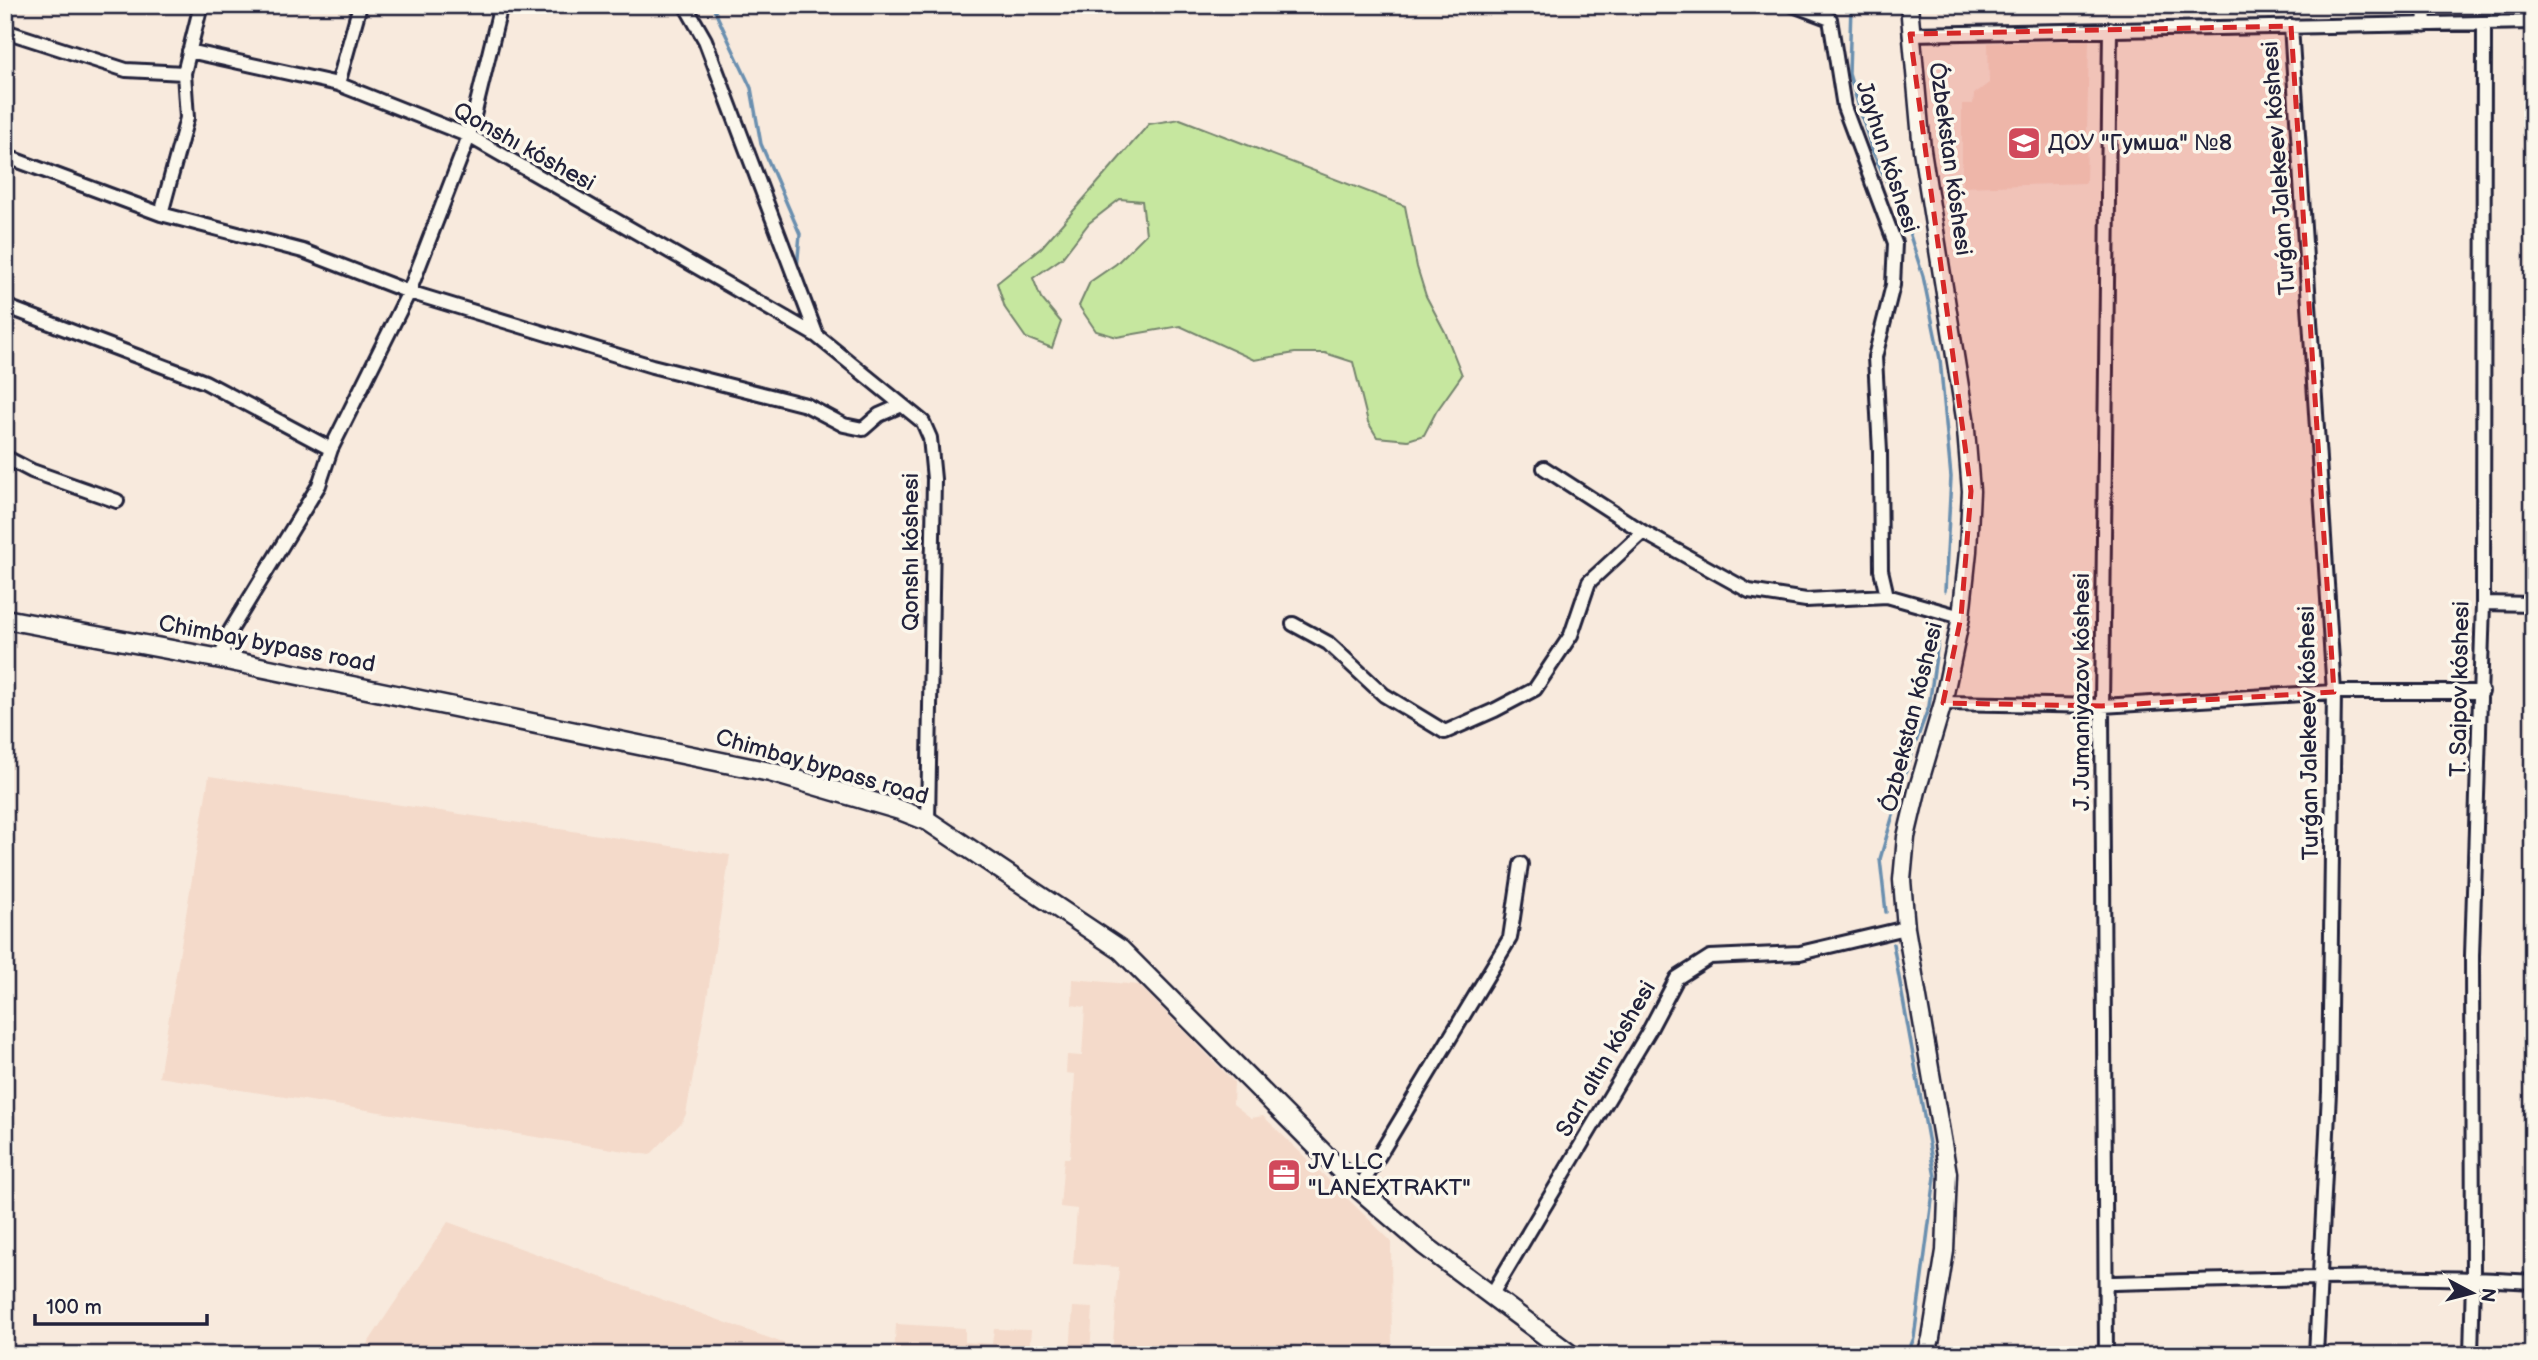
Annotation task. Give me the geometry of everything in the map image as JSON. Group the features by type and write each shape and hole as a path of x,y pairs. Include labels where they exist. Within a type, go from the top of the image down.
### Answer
{"main road":[{"name":"Chimbay bypass road","path":"5,619 220,659 770,772 900,810 928,821 1121,950 1359,1189 1424,1245 1571,1355"}],"street":[{"path":"162,214 187,118 184,73 201,5"},
{"path":"338,84 360,5"},
{"path":"220,659 228,636 319,485 331,449 409,292 469,136 501,5"},
{"path":"685,5 705,40 817,336"},
{"name":"Jayhun kóshesi","path":"1793,5 1830,19 1844,107 1895,243 1893,285 1875,357 1880,452 1881,570 1887,596"},
{"name":"Ózbekstan kóshesi","path":"1909,5 1922,150 1965,418 1971,491 1961,617 1943,703 1906,837 1902,880 1906,928 1948,1173 1945,1251 1926,1355"},
{"path":"2424,5 2425,25"},
{"path":"1910,34 2533,22"},
{"name":"T. Saipov kóshesi","path":"2471,1355 2472,956 2483,603 2484,24"},
{"name":"Turǵan Jalekeev kóshesi","path":"2291,26 2334,692 2329,1092 2316,1355"},
{"name":"J. Jumaniyazov kóshesi","path":"2106,1355 2102,706 2110,29"},
{"path":"5,31 126,69 184,73"},
{"name":"Qonshı kóshesi","path":"189,51 338,84 469,136 817,336 923,422 930,439 934,479 928,821"},
{"path":"5,156 162,214 303,251 409,292 652,366 806,405 844,425 863,429 879,415 902,405"},
{"path":"5,306 205,382 331,449"},
{"path":"5,457 32,471 117,501"},
{"path":"1544,468 1643,532 1749,592 1806,600 1887,596 1961,617"},
{"path":"1293,624 1328,643 1384,695 1445,732 1535,689 1571,635 1589,582 1643,532"},
{"path":"2483,603 2533,604"},
{"path":"1943,703 2102,706 2334,692 2482,692"},
{"path":"1359,1189 1510,938 1521,864"},
{"name":"Sarı altın kóshesi","path":"1492,1294 1649,1031 1677,978 1710,957 1800,953 1906,928"},
{"path":"2107,1283 2320,1279 2473,1279 2533,1282"}],"highlighted area":[{"path":"2291,26 2334,692 2102,706 1943,703 1961,617 1971,491 1910,34"}],"shaded area":[{"name":"ДОУ \"Гумша\" №8","path":"2089,40 2086,183 1962,187 1962,104 1973,104 1974,94 1989,83 1988,43"},
{"path":"209,776 730,855 706,1004 686,1114 682,1122 650,1155 159,1077"},
{"path":"1073,979 1139,985 1234,1082 1233,1104 1251,1118 1263,1116 1391,1241 1392,1355 1070,1355 1073,1307 1093,1308 1090,1353 1112,1354 1119,1267 1073,1264 1077,1209 1060,1207 1064,1158 1070,1158 1075,1074 1066,1073 1067,1055 1082,1056 1085,1007 1072,1005"},
{"path":"448,1222 791,1346 791,1355 360,1355"},
{"path":"896,1324 965,1328 965,1342 992,1344 994,1329 1031,1330 1029,1354 1035,1355 894,1355"}],"green space":[{"path":"1180,119 1405,206 1417,267 1426,296 1445,332 1462,375 1436,412 1424,435 1408,440 1377,437 1368,422 1353,362 1325,353 1295,353 1254,360 1180,326 1117,337 1096,331 1079,306 1090,282 1116,264 1146,234 1142,201 1120,199 1089,223 1062,258 1033,278 1041,298 1061,322 1052,348 1026,338 1005,308 997,283 1041,248 1149,124"}],"waterway":[{"path":"712,5 751,88 761,144 800,234 797,269"},
{"path":"1851,5 1849,74 1872,150 1906,223 1923,276 1940,359 1951,477 1945,591"},
{"path":"1886,912 1880,859 1908,764 1929,706 1940,627"},
{"path":"1893,944 1935,1177 1914,1338 1907,1355"}],"place":[{"name":"ДОУ \"Гумша\" №8","path":"2024,143"},
{"name":"JV LLC \"LANEXTRAKT\"","path":"1284,1175"}]}
